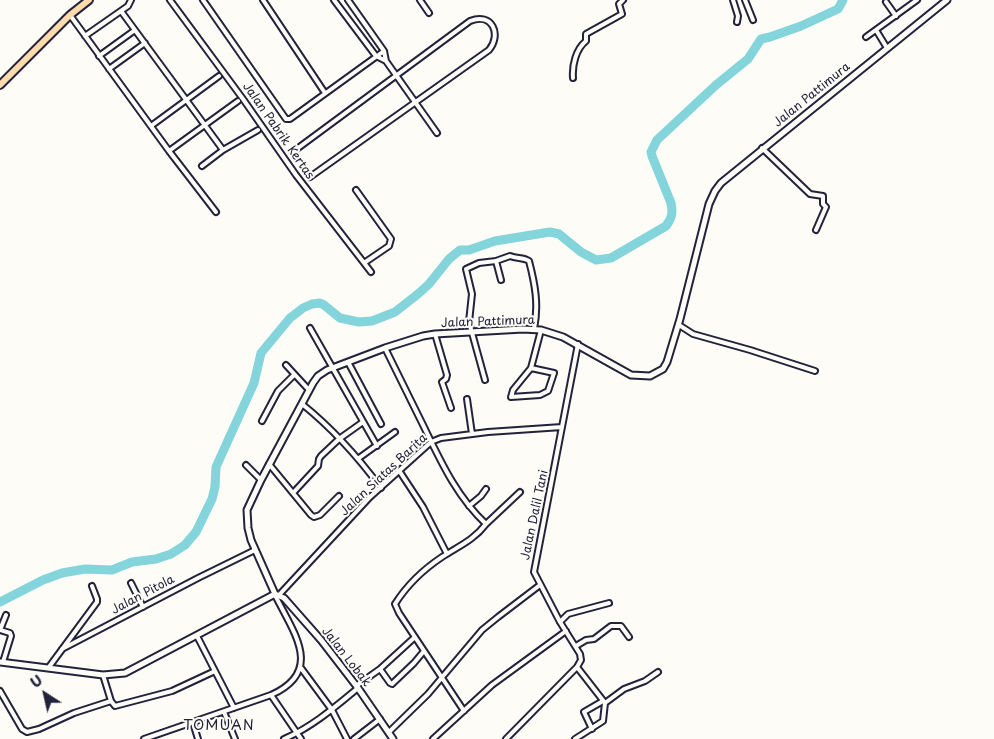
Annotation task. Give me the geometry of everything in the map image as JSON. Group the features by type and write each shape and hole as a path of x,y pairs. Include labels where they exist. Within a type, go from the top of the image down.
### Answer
{"main road":[{"path":"0,85 70,15 89,0"}],"street":[{"path":"85,36 131,3 131,0"},
{"name":"Jalan Pabrik Kertas","path":"170,0 243,98 296,175 371,272"},
{"path":"203,0 286,119 290,119 384,51"},
{"path":"263,0 326,93"},
{"path":"334,0 376,56 386,61"},
{"path":"348,0 384,51 386,61 396,76 437,133"},
{"path":"420,0 429,13"},
{"path":"573,78 574,60 581,45 586,41 586,35 622,14 619,4 623,0"},
{"path":"733,0 738,16 737,22"},
{"path":"745,0 754,20"},
{"path":"866,37 916,0"},
{"name":"Jalan Pattimura","path":"301,668 299,643 255,550 248,528 248,510 261,480 318,376 348,362 412,339 435,334 534,329 563,337 578,344 632,375 650,376 663,368 667,362 678,327 709,204 715,190 728,176 762,148 947,0"},
{"path":"886,2 896,16"},
{"path":"121,10 222,150"},
{"path":"70,15 169,152 216,212"},
{"path":"294,151 470,21 483,18 493,26 496,31 496,37 494,45 489,50 417,105 310,177"},
{"path":"99,56 135,30"},
{"path":"876,30 887,48"},
{"path":"109,69 144,43"},
{"path":"151,126 219,76"},
{"path":"169,152 238,101"},
{"path":"202,166 222,150 258,130"},
{"path":"762,148 810,194 822,195 823,204 826,207 816,230"},
{"path":"356,190 391,240 389,246 364,263"},
{"path":"485,380 469,322 472,294 466,269 479,263 496,261 510,256 529,260 537,313 534,329"},
{"path":"496,261 501,280"},
{"path":"678,327 692,334 815,371"},
{"path":"310,328 377,446"},
{"path":"531,368 554,373 548,391 542,395 511,397 513,390 531,368 540,330"},
{"path":"435,334 447,375 446,379 442,382 451,408"},
{"name":"Jalan Dalil Tani","path":"576,646 560,622 535,576 534,567 578,344"},
{"path":"384,348 457,490 486,524"},
{"path":"348,362 381,424"},
{"path":"286,365 309,390"},
{"path":"262,421 278,391 294,375"},
{"path":"467,399 472,434"},
{"path":"302,404 326,424 359,458 381,488"},
{"path":"293,493 318,466 319,457 364,422"},
{"name":"Jalan Siatas Barita","path":"2,662 103,675 125,673 277,595 381,488 431,442 440,438 472,434 562,427"},
{"path":"359,458 395,432"},
{"path":"270,464 314,517 320,515 340,496"},
{"path":"246,465 261,480"},
{"path":"400,472 423,507 447,554"},
{"path":"469,506 486,489"},
{"path":"464,711 395,607 395,604 422,572 474,538 520,492"},
{"name":"Jalan Pitola","path":"49,668 62,649 255,550"},
{"path":"131,583 143,607"},
{"path":"389,732 409,714 486,627 540,585"},
{"path":"62,649 96,602 97,599 92,586"},
{"name":"Jalan Lobak","path":"277,595 284,598 321,640 393,739"},
{"path":"560,622 568,614 608,603"},
{"path":"2,662 11,636 10,633 0,630 6,615"},
{"path":"506,739 577,667 582,658 576,646 586,640 594,640 608,627 614,625 621,626 630,637"},
{"path":"433,739 492,685 566,631"},
{"path":"197,636 234,708"},
{"path":"284,739 297,733 332,710 415,637"},
{"path":"380,669 392,684 424,651"},
{"path":"575,739 603,721 604,702 577,667"},
{"path":"144,739 160,737 285,689 291,684 301,668 332,710 347,739"},
{"path":"103,675 111,701 115,706 172,691 214,671"},
{"path":"592,729 584,712 604,702 624,688 645,680 658,672"},
{"path":"0,691 22,729 27,732 111,701"},
{"path":"271,695 301,739"},
{"path":"224,712 235,739"},
{"path":"354,739 380,719"},
{"path":"193,724 198,739"}],"waterway":[{"path":"0,602 43,580 62,573 85,569 112,570 132,562 156,559 171,554 185,545 196,532 212,499 216,467 254,383 261,353 290,318 303,308 320,303 340,318 359,322 372,321 395,312 418,294 429,284 449,259 460,250 469,250 495,241 550,232 559,234 581,252 596,260 611,258 666,226 672,215 672,207 651,152 657,140 716,85 748,59 761,39 801,26 838,9 843,0"}],"district":[{"name":"TOMUAN","path":"219,726"}]}
